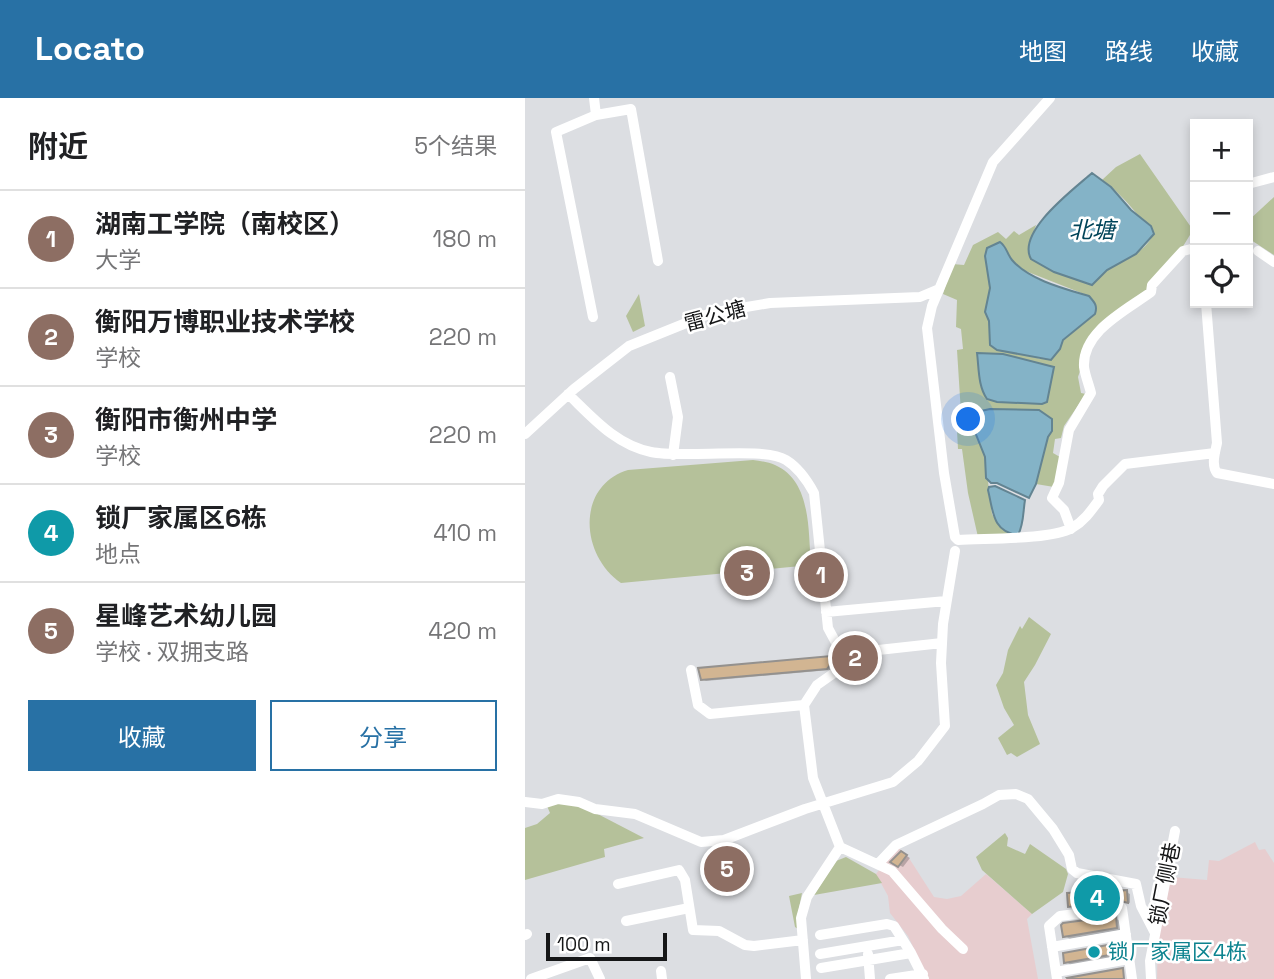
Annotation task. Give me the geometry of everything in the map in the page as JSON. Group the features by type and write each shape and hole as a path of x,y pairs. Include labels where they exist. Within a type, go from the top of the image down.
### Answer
{"street":[{"path":"593,98 596,116"},
{"path":"1050,98 993,162 929,317 927,328 944,473 955,537 958,540 1043,536 1071,529 1088,516 1099,500 1098,494 1103,486 1125,464 1215,453"},
{"path":"593,317 556,132 596,116 631,109 658,261"},
{"path":"1253,183 1274,177"},
{"path":"1071,529 1064,510 1052,498 1052,494 1059,483 1069,430 1091,393 1084,365 1090,346 1097,334 1119,313 1151,292 1152,285 1183,251 1190,249"},
{"path":"1258,251 1274,262"},
{"name":"雷公塘","path":"525,434 568,394 629,346 711,313 770,303 920,297 939,289"},
{"path":"920,297 929,317"},
{"path":"1206,308 1217,443 1213,465 1217,473 1274,484"},
{"path":"670,377 678,417 674,455"},
{"path":"568,394 608,432 650,452 674,455 766,455 784,459 805,477 814,493 828,628 842,654 841,666 817,685 804,705 813,778 840,847 892,871 963,949"},
{"path":"525,802 542,804 558,799 579,802 595,809 635,814 701,842 724,840 824,803 893,782 918,761 945,726 941,643 955,551"},
{"path":"827,612 946,601"},
{"path":"842,654 941,643"},
{"path":"691,670 698,705 710,714 804,705"},
{"path":"877,864 896,845 999,795 1016,794 1028,799 1053,829 1069,855 1072,869 1077,873 1136,884 1141,906 1155,933"},
{"name":"锁厂侧巷","path":"1151,979 1150,961 1175,831"},
{"path":"806,979 801,918 807,897 840,847"},
{"path":"618,884 679,870 685,880 693,930 719,931 745,945 803,940"},
{"path":"626,921 689,908"},
{"path":"1129,959 1057,976 1049,926 1060,916 1122,908 1132,979"},
{"path":"820,935 887,924 894,926 923,976 890,979"},
{"path":"1052,947 1126,934"},
{"path":"820,954 903,940"},
{"path":"866,947 870,979"},
{"path":"821,968 911,953"},
{"path":"531,979 590,958 600,979"}],"shaded area":[{"path":"1255,842 1259,850 1265,849 1274,863 1274,979 1157,979 1158,940 1171,877 1207,880 1209,860 1219,861"},
{"path":"897,847 907,855 934,897 947,899 961,896 986,874 1032,914 1027,919 1038,979 928,979 908,936 890,913 888,896 876,874"}],"green space":[{"path":"1140,154 1190,226 1190,235 1182,248 1148,283 1148,289 1114,314 1083,362 1078,377 1081,393 1086,394 1064,426 1061,438 1055,439 1053,453 1060,457 1054,487 1036,484 1052,431 1030,409 990,409 981,411 974,420 975,432 985,457 992,514 999,526 1014,536 978,537 962,449 958,449 957,431 962,429 957,350 963,349 961,329 956,327 957,300 943,294 952,264 964,265 973,245 998,232 1006,239 1014,231 1019,235 1036,225 1028,250 1054,272 1092,285 1109,268 1137,253 1152,236 1130,206 1102,180 1116,167","holes":["1004,245 1011,259 1023,270 1089,296 1095,314 1063,340 1060,349 1041,359 1007,352 990,345 989,321 985,312 990,287 985,256"]},
{"path":"1274,197 1274,255 1253,241 1253,216"},
{"path":"639,294 645,326 633,332 626,316"},
{"path":"753,460 775,465 796,483 806,509 811,565 621,583 607,571 597,556 591,539 590,522 592,505 599,490 611,478 628,470"},
{"path":"1029,617 1051,634 1024,682 1028,715 1040,744 1017,757 1011,753 1007,755 998,738 1014,725 1004,708 996,685 1003,673 1008,650 1020,626 1022,629"},
{"path":"563,802 590,810 644,838 604,849 605,857 525,880 525,828 537,824 550,813 547,806"},
{"path":"1005,833 1008,838 1007,846 1025,854 1030,844 1066,869 1068,874 1063,892 1032,914 982,870 976,857"},
{"path":"846,857 876,874 882,883 814,895 836,861"},
{"path":"802,893 797,918 798,929 795,927 789,896"}],"water":[{"name":"北塘","path":"1092,173 1111,187 1131,210 1151,226 1154,234 1136,254 1107,270 1092,285 1054,272 1031,259 1029,248 1032,236 1049,212"},
{"name":"北塘","path":"1000,242 1012,260 1028,273 1048,283 1089,296 1095,304 1095,314 1063,340 1051,360 997,350 990,345 989,321 985,312 990,288 985,256 987,248"},
{"path":"977,353 1003,354 1054,367 1047,402 997,402 987,399 980,383"},
{"path":"1039,410 1052,419 1052,431 1029,498 997,483 991,483 986,478 985,457 975,432 974,420 981,411"},
{"path":"995,486 1025,500 1018,535 1003,530 995,519 988,490 989,487"}],"building":[{"path":"831,656 832,663 827,669 701,680 698,668"},
{"path":"901,851 907,855 898,867 890,862"},
{"path":"1127,890 1128,903 1121,901 1068,907 1067,893"},
{"path":"1116,916 1117,928 1063,937 1063,923"},
{"name":"锁厂家属区4栋","path":"1119,943 1121,953 1064,963 1063,953"},
{"path":"1123,968 1124,979 1067,978"}],"place":[{"name":"衡阳市衡州中学","path":"747,573"},
{"name":"湖南工学院（南校区）","path":"821,575"},
{"name":"衡阳万博职业技术学校","path":"855,658"},
{"name":"星峰艺术幼儿园","path":"727,869"},
{"name":"锁厂家属区6栋","path":"1097,898"},
{"name":"锁厂家属区4栋","path":"1094,952"}]}
